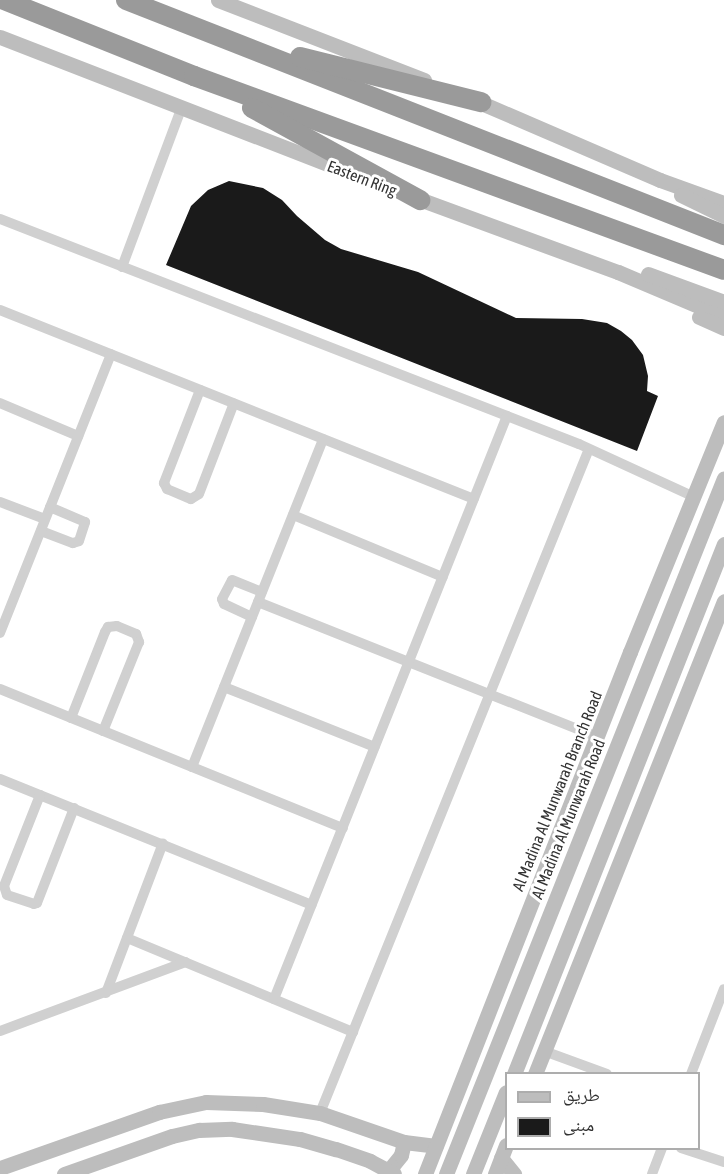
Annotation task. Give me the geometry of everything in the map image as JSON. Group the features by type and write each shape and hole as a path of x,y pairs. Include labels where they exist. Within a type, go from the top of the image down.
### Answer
{"highway":[{"path":"4,0 194,76 724,270"},
{"path":"126,0 724,235"},
{"path":"222,37 481,102"},
{"path":"194,76 420,200"}],"street":[{"path":"218,0 481,102 660,180 724,202"},
{"name":"Eastern Ring","path":"0,37 420,200 618,272 724,316"},
{"path":"122,267 182,109"},
{"path":"660,180 689,201 724,216"},
{"path":"0,221 507,416 589,449 692,496 724,452"},
{"path":"618,272 648,274 724,303"},
{"path":"618,272 640,290 724,328"},
{"path":"0,310 474,499"},
{"path":"0,633 111,354"},
{"path":"200,390 164,483 167,489 191,498 199,494 234,404"},
{"path":"0,403 78,436"},
{"path":"274,999 507,416"},
{"name":"Al Madina Al Munwarah Branch Road","path":"425,1174 692,496 724,422"},
{"path":"192,767 323,439"},
{"path":"320,1113 488,693 589,449"},
{"name":"Al Madina Al Munwarah Road","path":"446,1174 724,478"},
{"path":"0,502 45,519"},
{"path":"41,531 73,543 79,541 85,522 50,507"},
{"path":"293,515 443,578"},
{"path":"515,1072 724,544"},
{"path":"252,617 224,604 222,599 232,580 260,597 409,662 597,737"},
{"path":"0,598 12,603"},
{"path":"536,1072 724,602"},
{"path":"71,718 105,632 112,625 117,626 136,634 139,642 103,731"},
{"path":"622,733 630,652"},
{"path":"224,687 375,747"},
{"path":"0,689 343,828"},
{"path":"645,740 688,689"},
{"path":"0,779 312,905"},
{"path":"40,795 4,886 7,895 37,903 74,808"},
{"path":"106,993 163,843"},
{"path":"516,942 552,909"},
{"path":"578,914 579,964"},
{"path":"127,938 353,1032"},
{"path":"0,1031 186,962"},
{"path":"692,1072 724,989"},
{"path":"544,1051 602,1072"},
{"path":"473,1174 505,1097"},
{"path":"0,1168 159,1112 206,1102 263,1104 320,1113 404,1142 439,1139 468,1119"},
{"path":"64,1174 172,1136 199,1130 232,1129 300,1139 370,1161 392,1172 401,1155 404,1142"},
{"path":"652,1174 662,1150"},
{"path":"684,1150 724,1162"},
{"path":"495,1174 504,1152"},
{"path":"504,1152 514,1174"}],"building":[{"path":"229,181 263,188 282,200 325,240 341,249 418,272 516,318 582,319 607,323 621,331 632,340 643,355 648,376 647,391 658,396 637,451 166,265 191,206 208,190"}]}
